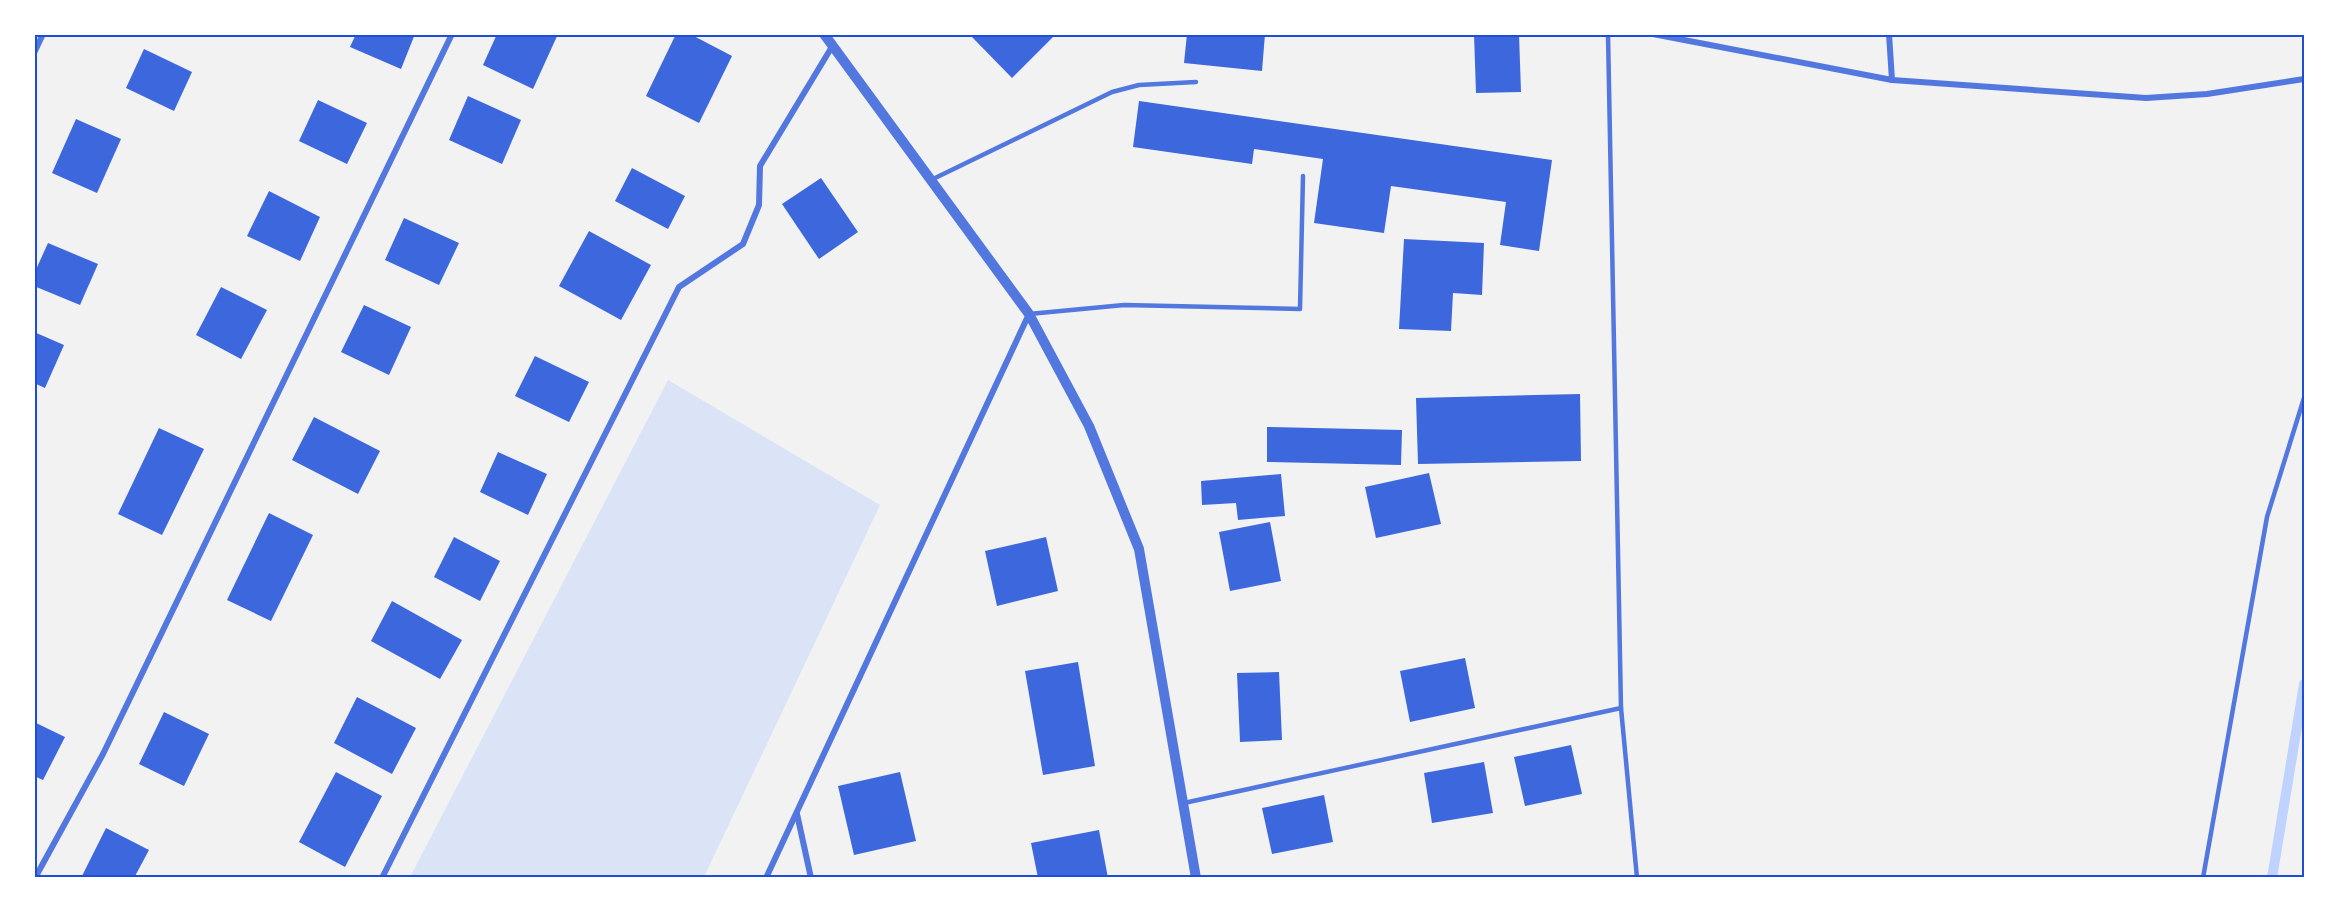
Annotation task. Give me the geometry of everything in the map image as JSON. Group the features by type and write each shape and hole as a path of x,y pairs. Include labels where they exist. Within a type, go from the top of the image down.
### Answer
{"street":[{"path":"34,53 43,34"},
{"path":"35,878 103,754 452,34"},
{"path":"824,34 1029,314 1089,426 1139,549 1185,803 1196,878"},
{"path":"1653,34 1892,80 2146,98 2207,94 2304,79"},
{"path":"1889,34 1892,80"},
{"path":"382,878 679,287 743,244 759,205 760,166 832,45"},
{"path":"766,878 1029,314"},
{"path":"796,814 811,878"}],"lane":[{"path":"1608,34 1621,708 1637,878"},
{"path":"931,180 1112,92 1139,85 1196,81"},
{"path":"1029,314 1124,305 1300,309 1303,176"},
{"path":"2203,878 2267,517 2304,398"},
{"path":"1185,803 1621,708"}],"shaded area":[{"path":"668,380 880,505 704,877 410,877"}],"building":[{"path":"356,34 415,34 401,69 350,47"},
{"path":"497,34 558,34 533,89 483,65"},
{"path":"676,34 690,34 732,56 699,123 646,96"},
{"path":"974,34 1052,34 1054,36 1012,78 972,37"},
{"path":"1187,34 1265,34 1262,71 1184,63"},
{"path":"1474,34 1519,34 1521,92 1476,93"},
{"path":"144,49 192,72 174,111 126,88"},
{"path":"468,96 521,120 502,164 449,140"},
{"path":"318,100 367,123 347,164 299,141"},
{"path":"1139,101 1552,160 1539,251 1500,245 1506,202 1391,186 1384,233 1314,223 1323,159 1254,149 1252,164 1133,147"},
{"path":"76,119 121,139 97,193 52,173"},
{"path":"632,168 685,196 668,229 615,201"},
{"path":"821,178 858,232 819,259 782,204"},
{"path":"269,191 320,217 300,261 247,236"},
{"path":"404,218 459,243 439,285 385,260"},
{"path":"589,231 651,265 621,320 559,286"},
{"path":"1404,239 1484,243 1482,295 1453,293 1451,331 1399,329"},
{"path":"48,243 98,264 80,305 34,286 34,274"},
{"path":"221,287 267,310 241,359 196,335"},
{"path":"364,305 411,327 389,375 341,352"},
{"path":"34,332 64,345 45,388 34,383"},
{"path":"535,356 589,382 569,422 515,396"},
{"path":"1580,394 1581,461 1418,464 1416,398"},
{"path":"314,417 380,451 358,494 292,460"},
{"path":"1267,427 1402,430 1401,465 1267,462"},
{"path":"159,428 204,449 162,535 118,514"},
{"path":"498,452 547,474 528,515 480,492"},
{"path":"1429,473 1441,524 1376,538 1365,487"},
{"path":"1281,474 1285,516 1238,520 1236,503 1202,505 1201,481"},
{"path":"269,513 313,535 271,621 227,600"},
{"path":"1270,522 1281,581 1230,591 1219,532"},
{"path":"454,537 500,561 480,601 434,577"},
{"path":"1046,537 1058,591 997,606 985,551"},
{"path":"392,601 462,640 440,679 371,641"},
{"path":"1465,658 1475,708 1410,722 1400,671"},
{"path":"1078,662 1095,766 1043,775 1025,671"},
{"path":"1279,672 1282,740 1240,742 1237,673"},
{"path":"357,697 416,728 392,774 334,743"},
{"path":"164,712 209,734 184,786 139,764"},
{"path":"34,722 65,737 43,780 34,776"},
{"path":"1571,745 1582,794 1525,806 1514,757"},
{"path":"1484,762 1493,813 1432,823 1424,773"},
{"path":"336,772 382,796 345,867 299,842"},
{"path":"900,772 916,841 854,855 838,786"},
{"path":"1324,795 1333,842 1272,854 1262,808"},
{"path":"106,828 149,850 134,878 81,878"},
{"path":"1099,830 1108,878 1038,878 1031,843"}],"waterway":[{"path":"2272,878 2304,684"}]}
